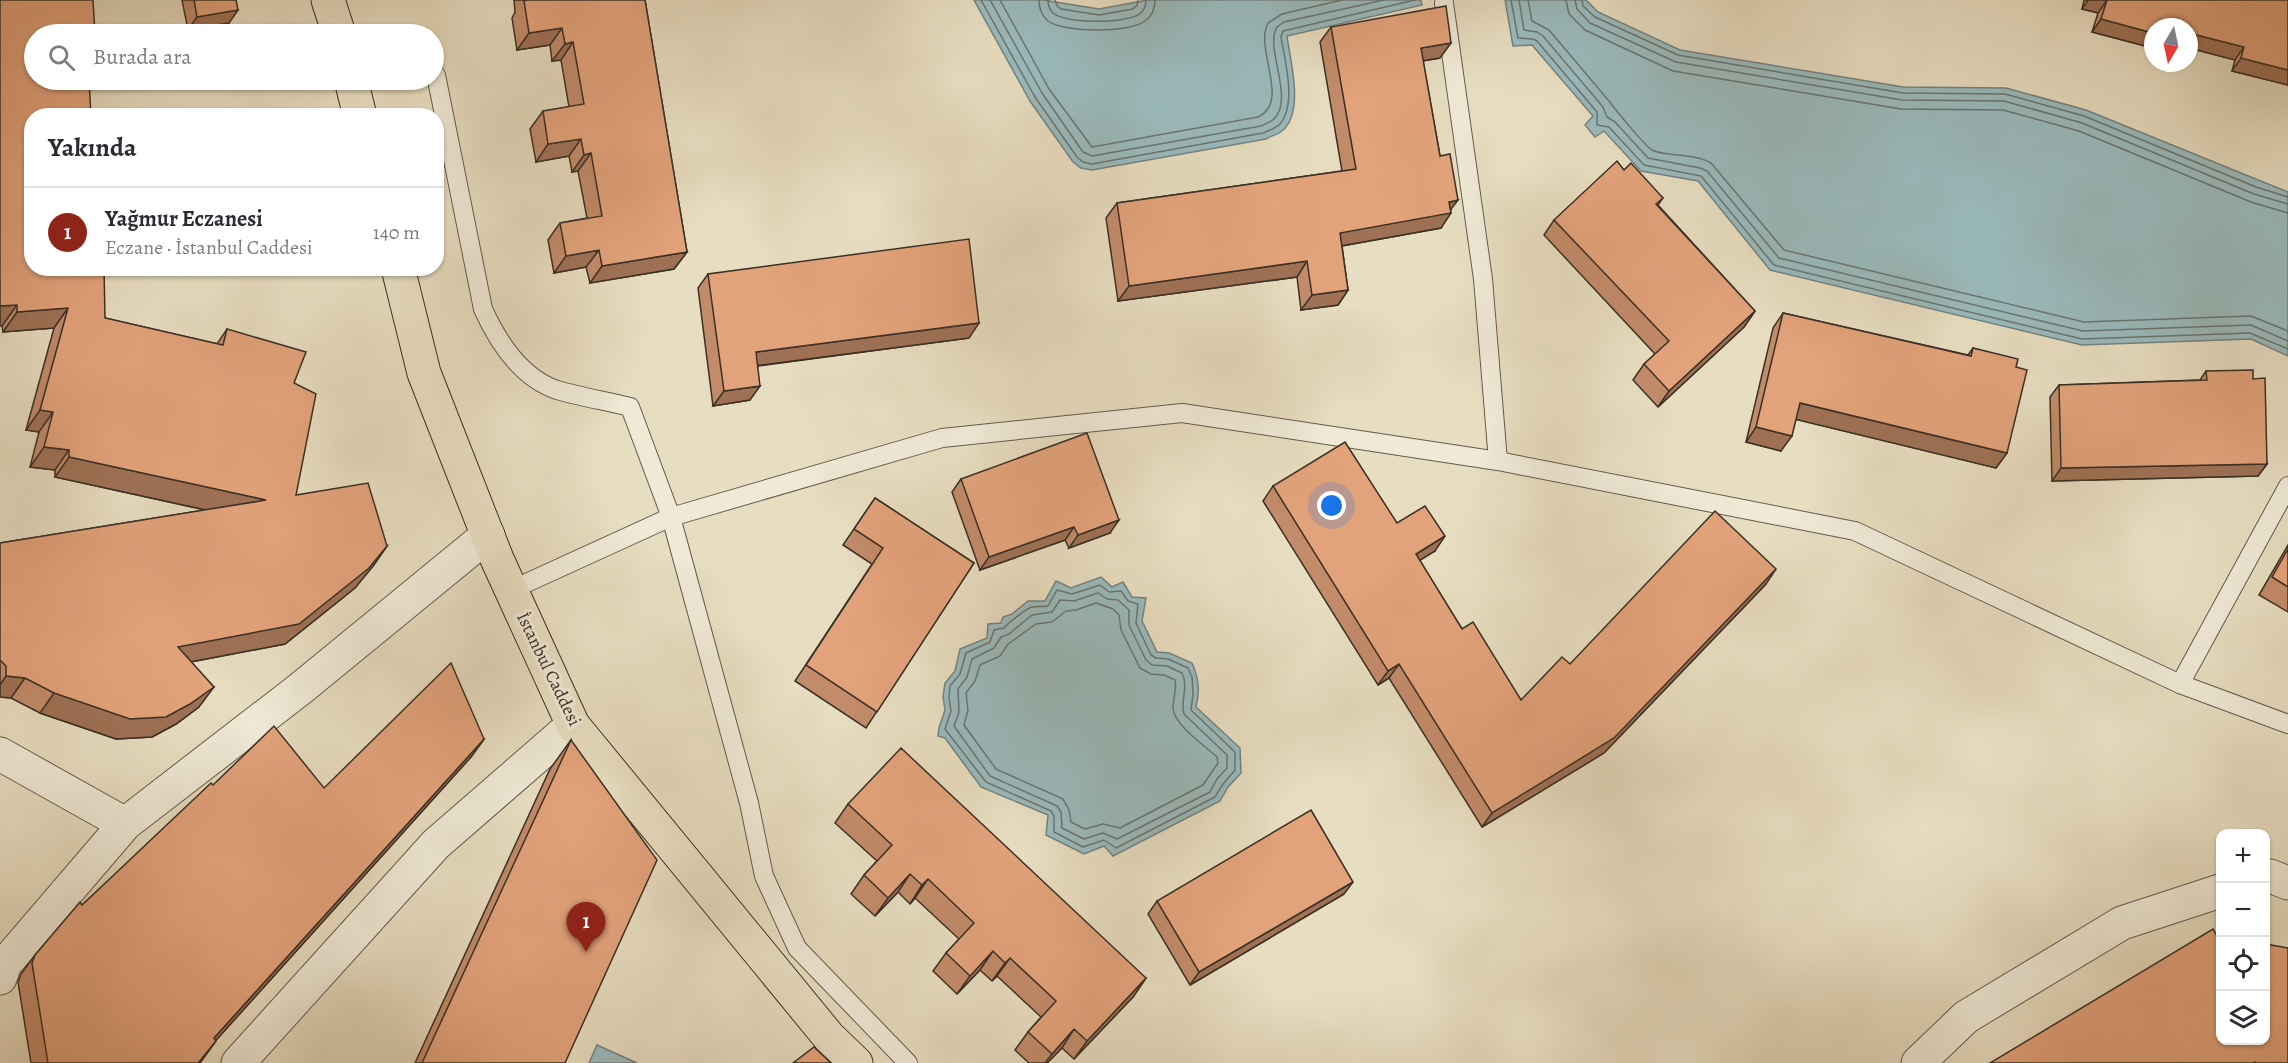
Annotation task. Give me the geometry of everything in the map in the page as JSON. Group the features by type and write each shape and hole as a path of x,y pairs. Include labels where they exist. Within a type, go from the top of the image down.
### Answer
{"main road":[{"path":"328,0 336,24"},
{"path":"354,90 358,108"},
{"name":"İstanbul Caddesi","path":"400,276 424,373 511,590 573,725 829,1037 856,1063"}],"street":[{"path":"0,978 5,964 125,824 300,689 488,535"},
{"path":"238,1063 436,844 573,725"},
{"path":"0,754 125,824"},
{"path":"2270,876 2288,883"},
{"path":"1918,1063 1966,1017 2122,922 2216,892"}],"lane":[{"path":"1444,3 1483,279 1498,461"},
{"path":"439,90 443,108"},
{"path":"444,115 483,309 495,334 518,363 531,375 555,389 630,407 671,517 749,803 764,876 797,948 908,1063"},
{"path":"511,590 671,517 942,438 1182,413 1498,461 1855,531 2180,684 2288,724"},
{"path":"2180,684 2288,486"}],"water":[{"path":"974,0 1043,0 1099,9 1148,0 1421,0 1422,5 1287,36 1293,72 1293,112 1289,122 1279,133 1266,139 1092,170 1081,168 1073,162 1030,101"},
{"path":"1505,0 1586,0 1598,12 1680,50 1903,87 2006,88 2086,110 2288,192 2288,356 2251,339 2082,345 1770,270 1698,181 1641,171 1604,131 1595,137 1585,125 1593,116 1532,45 1513,46"},
{"path":"1101,577 1112,587 1123,582 1132,597 1146,598 1142,621 1157,652 1169,653 1192,663 1198,685 1196,707 1240,748 1241,773 1228,787 1220,801 1113,856 1104,846 1084,854 1046,835 1048,815 981,787 945,738 938,736 945,710 943,697 945,683 955,671 960,649 987,638 988,624 1001,623 1003,617 1012,614 1028,601 1045,601 1056,581 1071,588"},
{"path":"597,1045 637,1063 589,1063"}],"building":[{"path":"0,0 93,0 94,24 24,24 24,90 90,90 91,108 24,108 24,276 104,276 105,318 223,345 227,329 306,352 294,383 316,394 296,495 368,483 387,546 369,568 299,624 178,647 214,687 166,717 130,719 54,693 25,678 6,676 6,666 0,660 0,543 266,500 69,457 69,450 44,447 53,412 40,410 68,308 17,312 17,305 0,306"},
{"path":"194,0 236,0 238,10 197,17"},
{"path":"645,0 687,252 602,266 599,250 566,256 560,223 602,216 591,153 584,155 581,139 548,144 543,111 584,104 573,42 565,44 562,28 529,33 524,1"},
{"path":"2107,0 2288,0 2288,70 2241,58 2244,47 2198,35 2198,18 2144,18 2144,31 2101,19"},
{"path":"1446,6 1451,43 1421,48 1440,156 1450,154 1458,200 1449,202 1451,213 1340,233 1348,290 1312,295 1307,261 1129,286 1117,203 1356,169 1331,27"},
{"path":"1617,161 1624,170 1631,163 1663,198 1656,204 1755,311 1669,391 1644,364 1669,341 1554,220"},
{"path":"969,239 979,323 756,352 760,386 724,391 708,274"},
{"path":"1783,313 1971,356 1973,348 2018,359 2016,367 2027,370 2007,453 1800,403 1792,436 1756,427"},
{"path":"2253,370 2253,379 2265,378 2267,464 2061,468 2059,385 2207,380 2206,371"},
{"path":"1087,433 1119,520 1078,535 1074,527 989,557 961,479"},
{"path":"1345,442 1397,523 1425,506 1445,536 1416,554 1462,629 1473,622 1521,700 1562,657 1570,664 1715,511 1776,569 1614,738 1492,813 1399,664 1388,671 1273,486"},
{"path":"875,498 974,563 877,712 806,665 883,548 854,529"},
{"path":"2288,549 2288,587 2272,577"},
{"path":"451,663 484,739 214,1038 216,1041 198,1063 48,1063 32,963 35,955 80,902 82,905 274,726 324,788"},
{"path":"571,740 657,860 565,1063 422,1063"},
{"path":"901,748 1146,978 1087,1041 1074,1029 1052,1054 1028,1032 1056,1001 1010,958 1005,963 993,951 970,976 946,953 974,923 928,879 922,885 910,874 888,898 864,875 892,845 848,804"},
{"path":"1311,810 1353,882 1199,972 1157,901"},
{"path":"2213,929 2216,934 2216,1045 2270,1045 2270,945 2288,948 2288,1063 1990,1063"},
{"path":"814,1047 831,1063 793,1063"}],"place":[{"name":"Yağmur Eczanesi","path":"586,952"}]}
